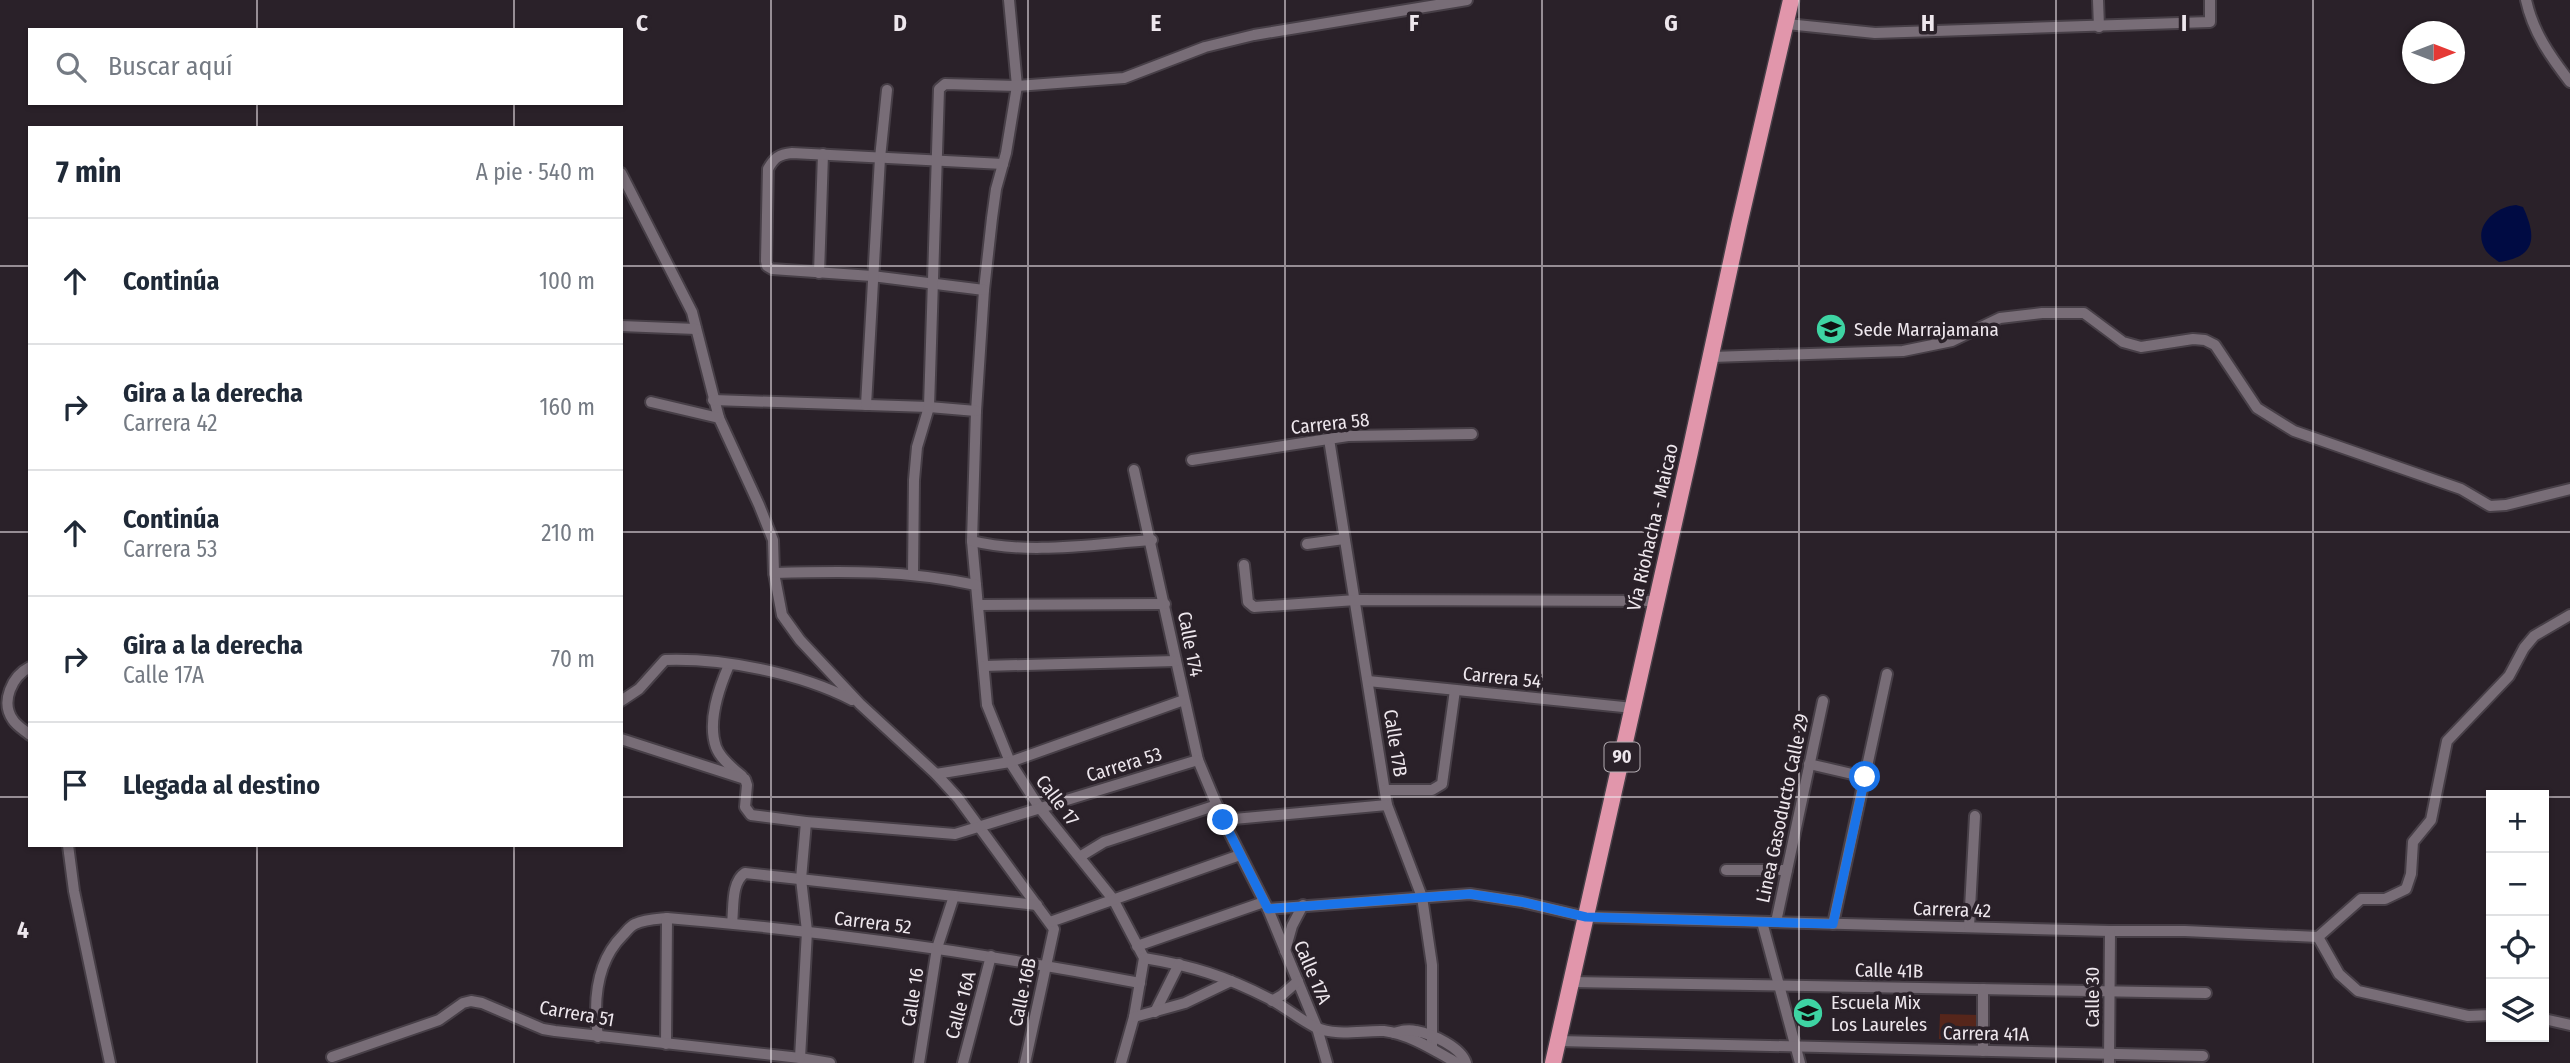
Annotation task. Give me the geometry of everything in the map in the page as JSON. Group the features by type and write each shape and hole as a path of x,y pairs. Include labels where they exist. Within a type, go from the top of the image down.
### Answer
{"highway":[{"name":"Vía Riohacha - Maicao","path":"1553,1063 1791,0"}],"street":[{"path":"1009,0 1017,86"},
{"path":"913,575 917,447 929,407 939,89 945,84 1017,86 1124,78 1205,47 1242,38 1466,0"},
{"path":"2098,0 2099,27"},
{"path":"1787,24 1875,33 2210,23 2210,0"},
{"path":"2526,0 2530,18 2545,49 2570,82"},
{"name":"Calle 17","path":"1017,86 996,189 984,289 976,411 972,541 987,705 1010,762 1039,807 1113,899 1144,958"},
{"path":"866,405 872,276 887,90"},
{"path":"984,289 872,276 772,270 767,266 768,169 773,159 781,154 1003,164"},
{"path":"819,273 823,154"},
{"path":"623,177 692,312 719,418 773,540 774,573 782,615 800,640 860,705 936,774 980,827 1052,925 1113,899 1240,855"},
{"path":"1711,357 1903,351 1952,341 2000,317 2084,313 2123,342 2141,347 2193,339 2205,340 2215,345 2257,408 2294,431 2461,489 2490,506 2506,505 2570,489"},
{"path":"623,326 696,329"},
{"path":"713,400 976,411"},
{"path":"651,402 719,418"},
{"name":"Carrera 58","path":"1192,460 1348,436 1472,434"},
{"name":"Calle 17B","path":"1329,439 1387,805 1422,897 1432,965 1433,1043"},
{"name":"Calle 174","path":"1134,470 1152,540 1198,760 1223,820"},
{"path":"1307,544 1344,539"},
{"path":"972,541 994,546 1057,547 1152,540"},
{"path":"1244,565 1248,602 1254,607 1356,600 1657,601"},
{"path":"774,573 876,571 976,585"},
{"path":"978,605 1166,604"},
{"path":"2486,1014 2468,1016 2358,990 2339,974 2318,937 2361,899 2385,899 2406,889 2411,874 2413,842 2431,820 2447,741 2509,676 2524,648 2534,636 2570,615"},
{"path":"623,700 639,689 665,660 699,659 795,676 831,689 860,705"},
{"path":"984,666 1176,661"},
{"path":"729,665 716,702 716,747 727,763 744,779"},
{"path":"28,669 10,686 6,702 11,719 28,733"},
{"path":"1833,924 1887,674"},
{"name":"Carrera 54","path":"1368,681 1633,708"},
{"path":"1385,790 1432,790 1442,783 1455,690"},
{"path":"936,774 1010,762 1184,700"},
{"name":"Linea Gasoducto Calle 29","path":"1776,922 1823,701"},
{"path":"623,740 744,779"},
{"name":"Carrera 53","path":"744,779 747,785 744,807 751,815 955,834 1198,760"},
{"path":"1810,764 1865,777"},
{"path":"1081,856 1104,842 1217,805"},
{"path":"1223,820 1387,805"},
{"path":"1969,928 1976,816"},
{"name":"Calle 17A","path":"1223,820 1266,906 1298,981 1317,1028 1326,1062"},
{"path":"800,1058 807,931 802,879 806,822"},
{"path":"68,847 74,891 110,1063"},
{"path":"1726,870 1787,870"},
{"path":"732,923 736,885 739,877 745,873 1037,905"},
{"path":"1137,946 1266,906 1470,894 1522,902 1586,917"},
{"name":"Calle 16","path":"919,1063 937,948 954,896"},
{"path":"1285,951 1292,926 1303,905"},
{"name":"Carrera 42","path":"1586,917 2185,931 2318,937"},
{"path":"666,1044 667,918"},
{"name":"Carrera 52","path":"598,1037 595,1012 599,978 610,947 633,925 649,919 667,918 807,931 991,956 1140,983"},
{"path":"1762,922 1800,1063"},
{"name":"Calle 16B","path":"1025,1063 1052,925"},
{"name":"Calle 30","path":"2109,1058 2110,931"},
{"name":"Calle 16A","path":"963,1063 991,956"},
{"path":"1121,1063 1134,1017 1144,958 1218,975 1272,1000 1317,1028 1337,1032 1394,1033 1415,1030 1457,1063"},
{"path":"1155,1012 1179,964"},
{"path":"1134,1017 1202,996 1231,981"},
{"path":"1272,1000 1298,981"},
{"name":"Calle 41B","path":"1571,982 2206,993"},
{"path":"1983,989 1983,1051"},
{"name":"Carrera 51","path":"332,1057 439,1020 463,1003 471,1001 482,1003 543,1029 830,1063"},
{"path":"2549,1020 2570,1025"},
{"name":"Carrera 41A","path":"1558,1041 1983,1051 2109,1058 2203,1056"},
{"path":"1433,1043 1460,1053 1466,1063"}],"shaded area":[{"path":"2516,205 2523,207 2528,218 2530,244 2520,256 2499,262 2487,252 2482,243 2483,227 2493,214"},
{"path":"1940,1014 1979,1015 1979,1039 1939,1039"}],"place":[{"name":"Sede Marrajamana","path":"1831,329"},
{"name":"Escuela Mix Los Laureles","path":"1808,1013"}],"route":[{"path":"1223,820 1268,909 1470,894 1522,902 1586,917 1833,924 1865,777"}]}
